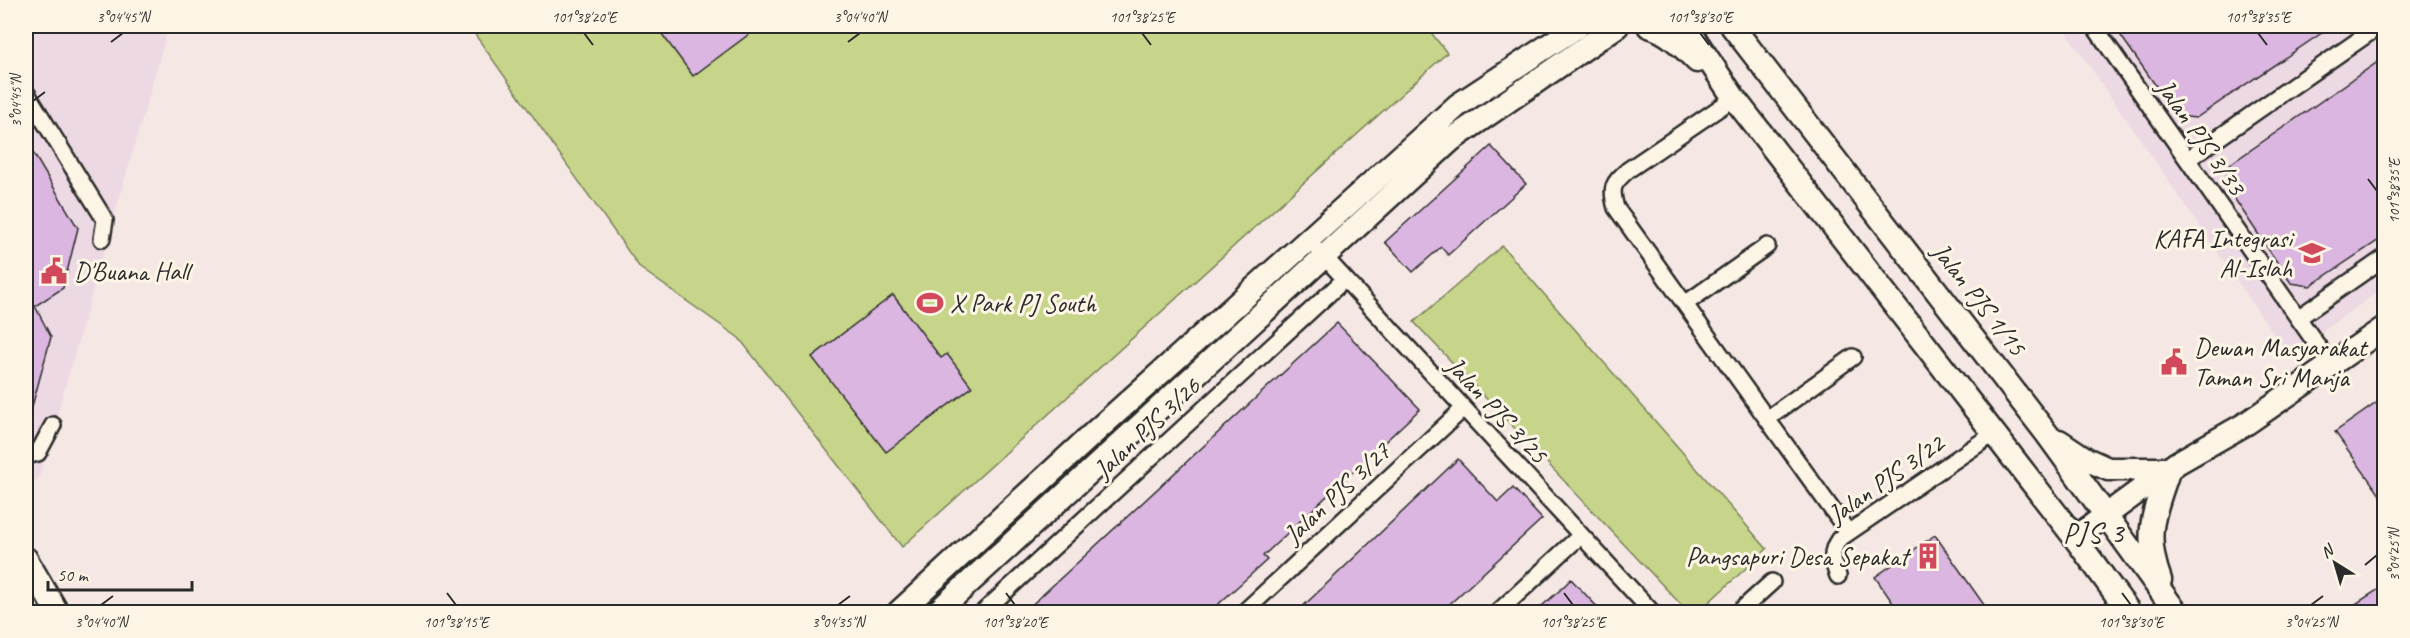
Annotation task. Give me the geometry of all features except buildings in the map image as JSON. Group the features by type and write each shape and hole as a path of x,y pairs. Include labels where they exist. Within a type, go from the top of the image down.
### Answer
{"main road":[{"path":"899,612 1458,105 1578,26"},
{"path":"937,612 1451,140 1618,26"},
{"path":"1649,26 1677,40 1734,98"},
{"name":"Jalan PJS 1/15","path":"1732,26 2047,434 2171,606"},
{"path":"1690,34 1734,98 1992,434 2075,538 2129,612"},
{"path":"2075,538 2169,469 2247,423 2385,328"},
{"path":"2047,434 2086,459 2108,469 2126,471 2169,469"},
{"path":"2169,469 2150,533 2152,559 2171,606"},
{"path":"26,559 57,612"},
{"path":"26,606 29,612"}],"street":[{"name":"Jalan PJS 3/33","path":"2094,26 2331,365"},
{"path":"2188,159 2379,26"},
{"path":"26,92 105,219 102,239"},
{"path":"1734,98 1628,170 1615,182 1612,195 1616,208 1848,532"},
{"name":"Jalan PJS 3/25","path":"1309,239 1652,612"},
{"path":"1685,304 1767,246"},
{"path":"2298,318 2385,258"},
{"name":"Jalan PJS 3/26","path":"983,612 1345,279"},
{"path":"1767,419 1853,357"},
{"name":"Jalan PJS 3/27","path":"1244,612 1463,409"},
{"path":"26,456 38,453 53,425"},
{"name":"Jalan PJS 3/22","path":"1838,576 1833,563 1832,550 1839,538 1992,434"},
{"path":"1498,612 1581,535"},
{"path":"1739,612 1772,582"}],"shaded area":[{"path":"26,26 169,26 39,478 26,486"},
{"path":"2062,26 2384,26 2384,288 2288,355"}],"green space":[{"name":"X Park PJ South","path":"469,26 1426,26 1447,53 902,547 739,338 640,268"},
{"path":"1502,246 1767,549 1698,612 1688,612 1414,322"}],"place":[{"name":"KAFA Integrasi Al-Islah","path":"2312,253"},
{"name":"D'Buana Hall","path":"54,271"},
{"name":"X Park PJ South","path":"930,303"},
{"name":"Dewan Masyarakat Taman Sri Manja","path":"2174,362"},
{"name":"Pangsapuri Desa Sepakat","path":"1928,556"}],"district":[{"name":"PJS 3","path":"2094,532"}]}
